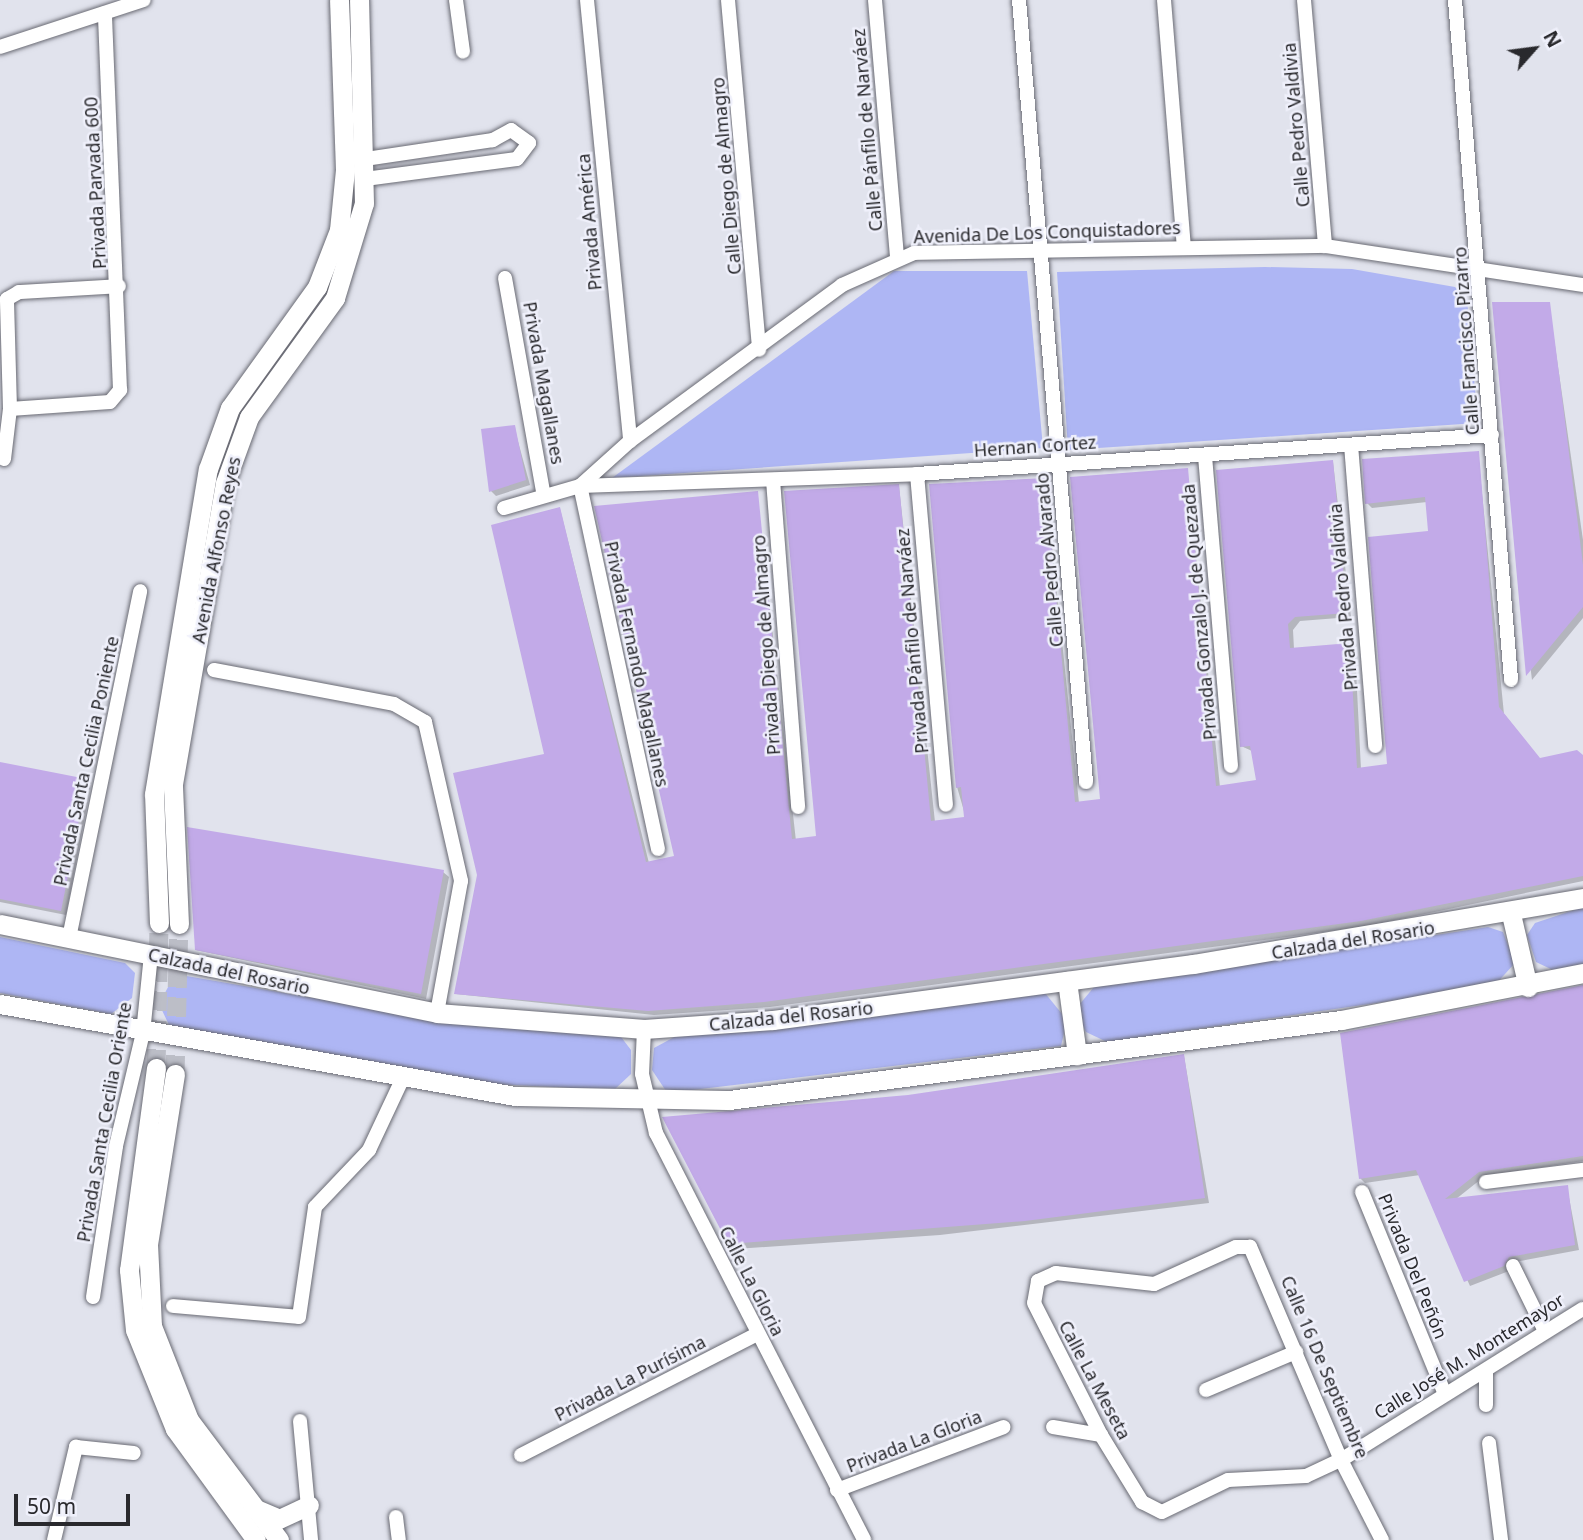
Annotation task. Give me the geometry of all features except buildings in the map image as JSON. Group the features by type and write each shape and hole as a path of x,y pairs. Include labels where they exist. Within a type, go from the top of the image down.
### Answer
{"street":[{"path":"0,47 144,0"},
{"name":"Avenida Alfonso Reyes","path":"159,923 154,794 208,469 230,408 317,287 339,230 345,170 339,0"},
{"name":"Avenida Alfonso Reyes","path":"179,924 173,784 225,483 249,417 335,298 358,233 366,179 359,0"},
{"path":"456,0 463,52"},
{"name":"Privada América","path":"587,0 630,441"},
{"name":"Calle Diego de Almagro","path":"728,0 760,350"},
{"name":"Calle Pánfilo de Narváez","path":"875,0 897,257"},
{"name":"Calle Pedro Alvarado","path":"1020,0 1086,782"},
{"path":"1164,0 1184,247"},
{"name":"Calle Pedro Valdivia","path":"1304,0 1325,246"},
{"name":"Calle Francisco Pizarro","path":"1455,0 1480,270 1511,680"},
{"name":"Privada Parvada 600","path":"4,459 10,409 7,299 19,292 119,286 106,13"},
{"path":"366,159 493,140 511,130 529,143 517,159 366,179"},
{"name":"Avenida De Los Conquistadores","path":"504,508 580,486 630,441 760,350 842,285 897,257 1042,249 1325,246 1583,285"},
{"name":"Privada Magallanes","path":"505,278 544,496"},
{"path":"10,409 115,400 119,286"},
{"name":"Hernan Cortez","path":"580,486 917,474 1060,462 1205,456 1492,435"},
{"name":"Privada Pedro Valdivia","path":"1351,445 1375,746"},
{"name":"Privada Gonzalo J. de Quezada","path":"1205,456 1231,766"},
{"name":"Privada Pánfilo de Narváez","path":"917,474 946,805"},
{"name":"Privada Diego de Almagro","path":"773,480 798,807"},
{"name":"Privada Fernando Magallanes","path":"580,486 658,849"},
{"name":"Privada Santa Cecilia Poniente","path":"69,937 140,591"},
{"path":"214,670 394,704 425,722 461,881 438,1013"},
{"name":"Calzada del Rosario","path":"0,924 438,1013 644,1029 774,1020 1067,981 1511,914 1583,898"},
{"path":"1511,914 1528,987"},
{"name":"Privada Santa Cecilia Oriente","path":"93,1297 116,1146 143,1033 151,954"},
{"path":"0,1004 402,1080 515,1096 729,1100 1077,1055 1528,987 1583,973"},
{"path":"1067,981 1077,1055"},
{"name":"Calle La Gloria","path":"644,1029 645,1099 757,1334 863,1540"},
{"path":"156,1068 129,1270 135,1330 175,1429 256,1540"},
{"path":"176,1074 148,1244 152,1326 189,1420 279,1540"},
{"path":"173,1306 296,1319 316,1207 375,1140 402,1080"},
{"path":"1486,1181 1583,1170"},
{"name":"Privada Del Peñón","path":"1362,1192 1445,1394"},
{"name":"Calle La Meseta","path":"1250,1247 1236,1247 1154,1284 1056,1273 1038,1281 1034,1303 1101,1435 1143,1502 1162,1512 1228,1480 1306,1476 1341,1460"},
{"name":"Calle 16 De Septiembre","path":"1250,1247 1341,1460 1382,1540"},
{"path":"1513,1266 1544,1329"},
{"name":"Calle José M. Montemayor","path":"1341,1460 1486,1371 1544,1329 1583,1309"},
{"name":"Privada La Purísima","path":"521,1455 757,1334"},
{"path":"1206,1390 1296,1352"},
{"path":"1486,1371 1486,1405"},
{"path":"300,1421 311,1540"},
{"name":"Privada La Gloria","path":"838,1490 1004,1427"},
{"path":"1053,1427 1101,1435"},
{"path":"1489,1443 1501,1540"},
{"path":"54,1540 76,1447 134,1453"},
{"path":"252,1507 278,1518 309,1505"},
{"path":"396,1517 399,1540"}],"shaded area":[{"path":"1265,267 1352,269 1455,287 1467,299 1478,423 1068,450 1057,272"},
{"path":"894,271 1027,271 1043,448 612,478"},
{"path":"1583,907 1583,966 1557,972 1536,962 1527,935 1535,923"},
{"path":"1488,927 1503,932 1515,963 1494,986 1107,1042 1086,1032 1079,1020 1079,1005 1094,987"},
{"path":"0,937 125,963 135,973 132,998 111,1014 0,993"},
{"path":"175,974 482,1027 618,1033 631,1050 631,1074 614,1090 471,1083 170,1027 159,1004"},
{"path":"1045,993 1067,1020 1061,1046 675,1092 666,1091 652,1070 654,1048 678,1035"}],"tunnel":[{"path":"156,1068 159,923"},
{"path":"175,1074 179,924"}]}
